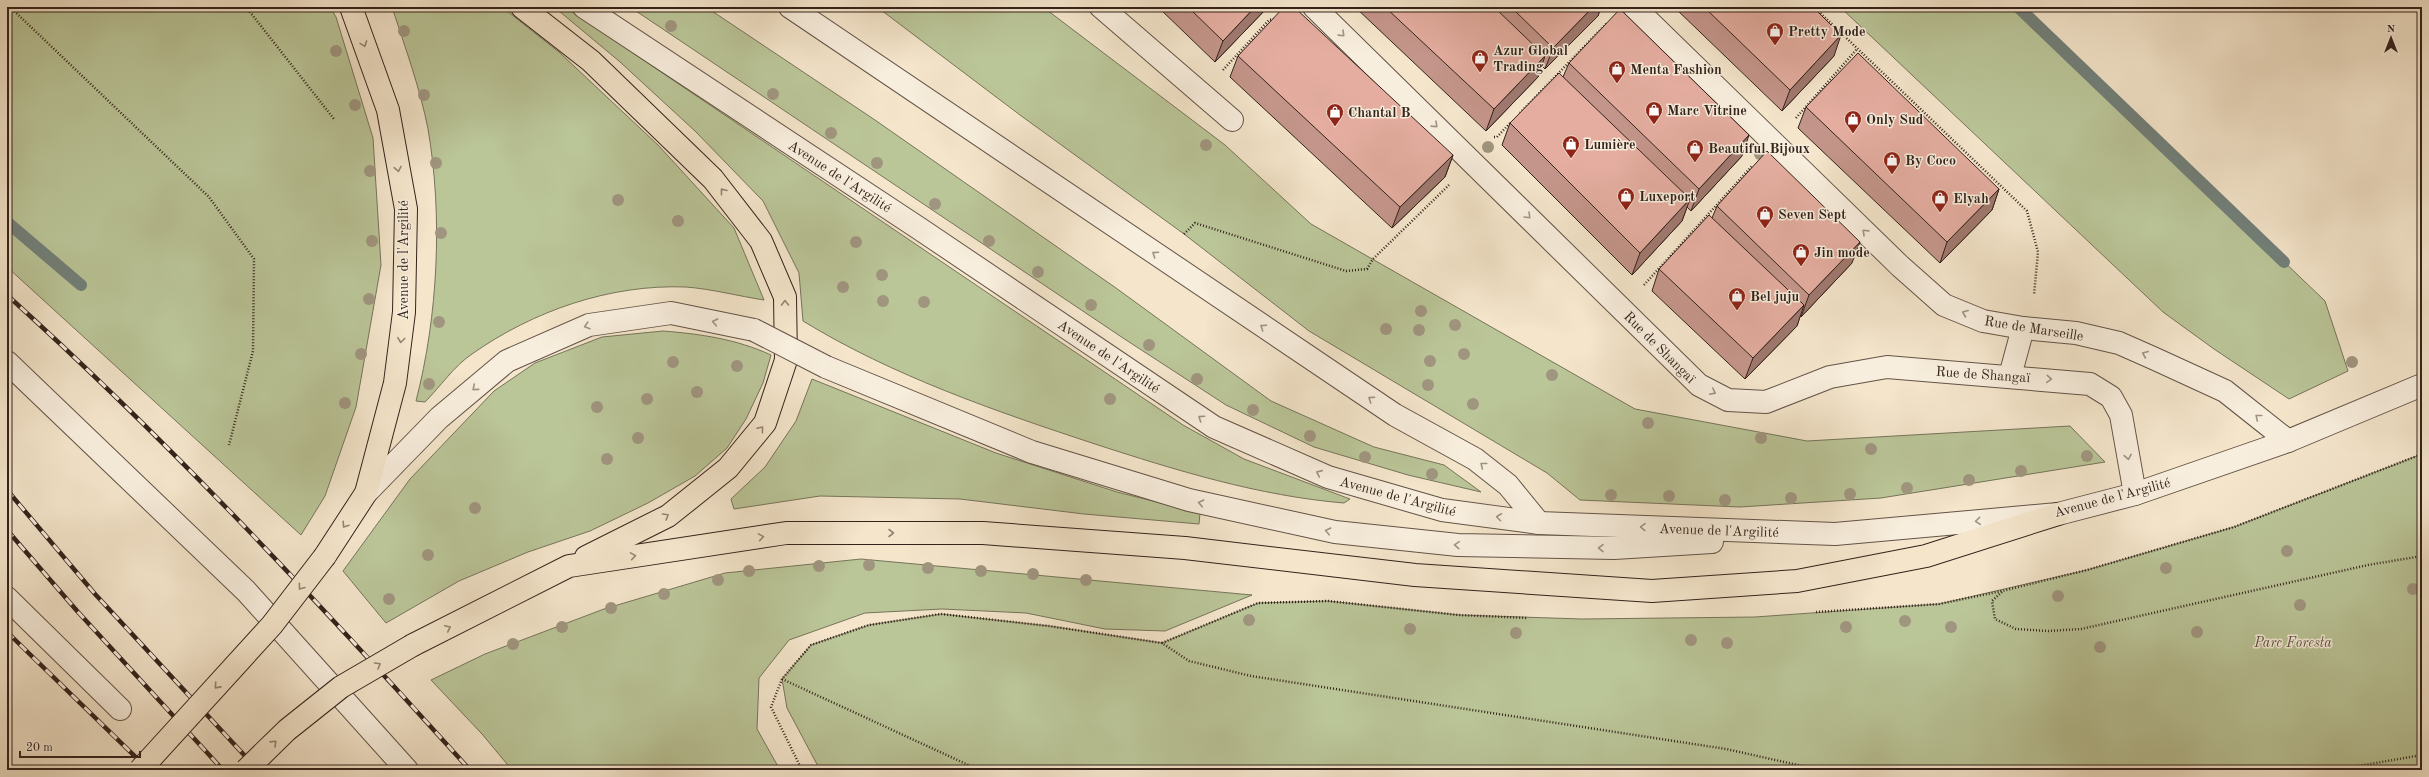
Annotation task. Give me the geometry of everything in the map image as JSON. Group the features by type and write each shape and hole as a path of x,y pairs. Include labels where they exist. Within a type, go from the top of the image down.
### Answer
{"main road":[{"name":"Avenue de l'Argilité","path":"140,770 272,625 324,556 366,493 395,383 404,312 406,209 388,110 351,7"},
{"path":"246,770 287,730 341,687 413,645 668,516 728,468 765,423 786,360 785,297 762,241 713,179 591,61 522,7"},
{"path":"569,566 786,533 983,533 1185,548 1414,575 1652,591 1805,579 1926,556 2058,514"}],"street":[{"name":"Avenue de l'Argilité","path":"584,7 914,224 1214,427 1328,477 1442,510 1539,523 1836,534 2058,514 2135,494 2288,441 2422,385"},
{"path":"790,7 1395,415 1475,459 1508,485 1539,523"},
{"path":"1101,7 1232,120"},
{"name":"Rue de Shangaï","path":"1314,7 1699,385 1728,400 1766,402 1830,377 1887,367 2010,376 2090,384 2111,397 2121,415 2135,494"},
{"name":"Rue de Marseille","path":"1634,7 1900,266 1944,305 1983,321 2023,328 2076,333 2126,346 2225,391 2288,441"},
{"path":"366,493 439,418 507,361 589,325 672,313 754,330 826,367 1032,452 1189,500 1335,532 1458,545 1614,548 1836,534"},
{"path":"2010,376 2023,328"},
{"path":"7,362 246,591 407,770"},
{"path":"7,598 120,709"}],"path":[{"path":"10,7 209,197 254,259 254,351 229,445"},
{"path":"246,7 334,119"},
{"path":"1814,7 2027,211 2038,252 2036,290 2023,328"},
{"path":"1519,114 1610,17"},
{"path":"1201,93 1269,20 1276,19"},
{"path":"1622,309 1752,167 1749,143 1759,129 1794,121 1857,48"},
{"path":"1184,234 1195,223 1346,271 1367,269 1373,259 1454,180 1460,149 1477,137 1497,137 1514,119"},
{"path":"2002,591 1992,601 1995,619 2016,629 2048,631 2075,629 2368,565 2422,556"},
{"path":"802,770 771,707 782,679 811,645 868,625 941,614 1049,626 1162,643 1189,661 1250,676 1726,750 1820,770"},
{"path":"782,679 979,770"},
{"path":"2335,770 2422,755"}],"green space":[{"path":"7,7 330,7 336,17 373,138 381,265 356,407 325,496 301,535 7,267"},
{"path":"392,7 502,7 559,52 658,145 734,228 764,300 696,288 657,287 629,290 573,303 520,325 496,339 459,364 425,402 416,401 429,335 433,301 437,231 436,196 433,162 425,114"},
{"path":"559,7 565,7 1183,425 1244,459 1350,499 1344,503 1312,500 1249,488 1218,481 1095,444 1020,419 945,391 873,359 837,341 803,321 799,273 763,201 695,131 619,61 559,11"},
{"path":"630,7 706,7 875,120 1116,288 1271,401 1374,447 1444,465 1481,492 1408,475 1314,447 1226,405 1123,338"},
{"path":"877,7 1043,7 1225,145 1311,224 1635,409 1807,441 2070,426 2105,462 1881,498 1740,507 1580,500 1547,473 1309,331 1184,234 1020,115"},
{"path":"1840,7 2018,7 2325,301 2348,371 2289,399 2214,349 2163,312"},
{"path":"663,331 718,338 758,349 771,355 763,383 746,419 727,448 695,476 648,503 590,531 528,552 459,581 386,623 343,571 410,479 494,391 535,363 602,337"},
{"path":"812,379 996,453 1117,492 1200,513 1199,524 1084,514 960,499 820,496 734,509 731,499 765,467 796,421"},
{"name":"Parc Foresta","path":"2422,454 2422,770 820,770 787,708 782,679 811,645 869,625 941,614 1049,626 1162,643 1258,603 1328,601 1459,615 1582,619 1755,617 1939,604 2087,570 2234,527"},
{"path":"861,559 1252,595 1165,631 1105,629 1026,613 942,609 865,613 789,640 759,678 757,729 780,770 512,770 482,734 431,680 485,654 604,609 725,573"}],"building":[{"path":"1188,7 1255,7 1223,41"},
{"path":"1284,7 1294,7 1453,155 1400,207 1238,56"},
{"path":"1385,7 1494,7 1545,56 1494,109"},
{"path":"1511,7 1593,7 1553,48"},
{"path":"1704,7 1813,7 1841,35 1790,90"},
{"path":"1620,9 1749,135 1699,189 1569,63"},
{"path":"1858,53 1999,189 1947,242 1806,107"},
{"path":"1559,73 1690,199 1640,253 1510,123"},
{"path":"1767,151 1860,242 1809,295 1717,206"},
{"path":"1709,215 1804,305 1753,358 1659,269"}],"waterway":[{"path":"2018,7 2284,262"},
{"path":"7,222 81,285"}],"railway":[{"path":"7,295 68,351 187,467 302,587 470,770"},
{"path":"7,490 95,594 258,770"},
{"path":"7,530 78,612 223,770"},
{"path":"7,632 149,770"}],"place":[{"name":"Pretty Mode","path":"1775,46"},
{"name":"Azur Global Trading","path":"1480,73"},
{"name":"Menta Fashion","path":"1617,84"},
{"name":"Marc Vitrine","path":"1654,125"},
{"name":"Chantal B","path":"1335,127"},
{"name":"Only Sud","path":"1853,134"},
{"name":"Lumière","path":"1571,159"},
{"name":"Beautiful Bijoux","path":"1695,163"},
{"name":"By Coco","path":"1892,175"},
{"name":"Luxeport","path":"1626,211"},
{"name":"Elyah","path":"1940,213"},
{"name":"Seven Sept","path":"1765,229"},
{"name":"Jin mode","path":"1801,267"},
{"name":"Bel juju","path":"1737,311"}]}
